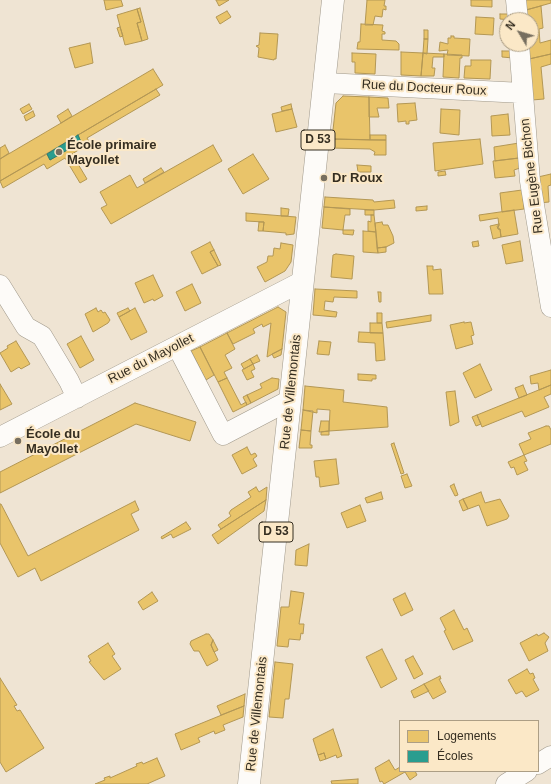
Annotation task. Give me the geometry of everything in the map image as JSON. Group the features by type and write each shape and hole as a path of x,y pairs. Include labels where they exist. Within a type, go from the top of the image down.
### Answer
{"main road":[{"name":"Rue de Villemontais","path":"249,784 333,0"}],"street":[{"path":"516,0 517,12"},
{"name":"Rue Eugène Bichon","path":"520,52 530,181 551,306"},
{"name":"Rue du Docteur Roux","path":"325,83 523,93"},
{"name":"Rue du Mayollet","path":"0,437 303,281"},
{"path":"0,285 26,327 42,336 69,381 77,398"},
{"path":"177,346 223,435 290,400"},
{"path":"539,763 551,756"},
{"path":"506,784 525,772"}],"building: Logements":[{"path":"104,0 121,0 123,6 106,10"},
{"path":"216,0 229,0 219,6"},
{"path":"367,0 385,0 384,6 386,6 386,10 383,9 382,17 375,16 373,25 365,25"},
{"path":"471,0 492,0 492,7 471,6"},
{"path":"525,0 551,0 551,3 526,10"},
{"path":"541,6 543,28 539,29 539,12 526,12 526,10"},
{"path":"140,8 148,39 142,41 137,23 141,22 137,9"},
{"path":"137,9 141,22 137,23 142,41 125,45 117,15"},
{"path":"227,11 231,17 220,24 216,17"},
{"path":"476,17 494,18 493,35 475,34"},
{"path":"361,24 383,25 382,31 385,32 385,34 382,34 382,40 396,41 399,44 399,50 357,49 358,42 360,42"},
{"path":"120,27 123,36 120,37 117,28"},
{"path":"539,29 540,43 551,40 551,54 529,59 529,52 539,52"},
{"path":"424,30 428,30 428,39 424,39"},
{"path":"260,33 278,34 276,59 274,60 258,57 259,48 256,46 259,45"},
{"path":"451,36 454,36 454,38 470,39 469,56 447,55 448,50 439,51 440,42 448,44 448,38 451,38"},
{"path":"424,39 428,39 427,54 423,53"},
{"path":"90,43 93,63 75,68 69,48"},
{"path":"401,52 423,53 421,76 401,75"},
{"path":"502,52 512,52 513,58 502,57"},
{"path":"352,53 376,54 375,74 355,73 355,62 352,62"},
{"path":"423,53 444,54 444,57 433,57 432,68 435,68 434,76 421,76"},
{"path":"444,54 462,55 462,58 460,58 459,78 443,77"},
{"path":"551,54 551,64 541,67 544,99 532,100 529,59"},
{"path":"471,60 491,60 490,79 464,78 465,66 471,66"},
{"path":"153,69 163,85 0,181 0,159"},
{"path":"156,89 160,95 87,138 90,143 72,154 87,179 80,183 65,158 47,169 44,164 3,188 0,181 47,154 50,160 81,142 78,135"},
{"path":"343,96 369,97 370,140 332,139 336,103"},
{"path":"369,97 388,98 389,108 377,108 379,117 369,117"},
{"path":"415,103 417,120 409,121 409,124 406,124 406,121 398,122 397,104"},
{"path":"29,104 32,109 23,114 20,109"},
{"path":"291,104 292,109 282,111 281,107"},
{"path":"68,109 72,116 61,123 57,116"},
{"path":"292,109 297,127 276,132 272,114"},
{"path":"441,109 460,110 459,135 440,133"},
{"path":"33,111 35,116 26,121 24,116"},
{"path":"508,114 510,135 492,136 491,116"},
{"path":"370,135 386,135 386,140 370,140"},
{"path":"332,139 386,140 386,155 374,155 375,152 370,149 331,148"},
{"path":"480,139 483,164 435,171 433,143"},
{"path":"519,143 519,158 495,161 494,147"},
{"path":"5,145 9,153 0,159 0,148"},
{"path":"213,145 222,161 111,224 101,208 107,205 100,192 130,175 137,188"},
{"path":"253,154 269,179 243,194 228,169"},
{"path":"519,158 520,168 514,170 515,176 495,178 493,161"},
{"path":"357,165 371,166 371,172 358,172"},
{"path":"161,168 164,172 145,183 143,179"},
{"path":"445,171 446,175 438,176 438,172"},
{"path":"551,174 551,185 548,186 549,202 539,203 538,177"},
{"path":"522,190 524,209 502,212 500,193"},
{"path":"325,197 373,200 374,202 394,200 395,208 374,210 324,207"},
{"path":"427,206 427,210 416,211 416,207"},
{"path":"324,207 350,209 350,215 345,215 343,230 322,228"},
{"path":"281,208 289,209 288,216 281,216"},
{"path":"365,210 374,210 374,215 365,215"},
{"path":"514,210 518,234 501,237 500,229 498,229 497,226 499,226 498,218 480,221 479,215"},
{"path":"246,213 296,217 294,234 286,235 286,233 263,231 264,222 246,221"},
{"path":"371,215 374,215 376,232 368,231 368,221 371,222"},
{"path":"259,222 264,222 263,231 258,231"},
{"path":"382,222 383,225 388,225 393,236 394,243 386,247 377,248 375,223"},
{"path":"499,224 498,229 500,229 501,237 493,239 490,226"},
{"path":"343,230 354,230 353,235 343,234"},
{"path":"363,231 376,232 378,253 363,252"},
{"path":"478,241 479,246 473,247 472,242"},
{"path":"520,241 523,261 506,264 502,245"},
{"path":"210,242 214,250 210,252 218,266 202,274 191,252"},
{"path":"281,243 293,245 291,262 285,271 265,282 257,267 267,262 268,256 273,256 274,248 280,249"},
{"path":"386,247 386,252 378,253 377,248"},
{"path":"214,250 221,265 218,266 210,252"},
{"path":"333,255 354,256 352,279 331,277"},
{"path":"427,266 433,266 433,270 441,269 443,294 429,294"},
{"path":"153,275 163,296 154,301 153,299 144,303 135,283"},
{"path":"192,284 201,303 185,311 176,292"},
{"path":"315,289 357,291 357,298 334,297 333,302 325,301 324,310 337,312 336,317 313,315"},
{"path":"378,292 381,292 381,302 379,302"},
{"path":"278,307 286,312 282,349 267,357 271,323 263,327 262,324 253,329 255,333 233,344 227,333"},
{"path":"96,308 98,312 101,310 103,313 105,312 110,320 108,323 93,332 85,314"},
{"path":"128,308 130,311 119,317 117,313"},
{"path":"135,308 147,332 131,340 119,317"},
{"path":"377,313 382,313 382,323 377,323"},
{"path":"431,315 431,321 387,328 386,322"},
{"path":"471,322 474,335 471,336 473,344 456,349 450,325"},
{"path":"370,323 382,323 383,333 370,333"},
{"path":"359,332 383,333 385,360 376,361 375,343 358,342"},
{"path":"227,333 235,349 225,355 232,368 224,372 227,378 218,382 200,347"},
{"path":"81,336 94,360 80,368 67,344"},
{"path":"16,341 30,364 21,369 19,367 11,372 0,353 8,348 7,346"},
{"path":"319,341 331,342 329,355 317,354"},
{"path":"200,347 214,375 206,380 191,351"},
{"path":"282,349 281,355 274,358 272,354"},
{"path":"257,355 260,361 253,364 250,359"},
{"path":"250,359 253,364 244,369 241,364"},
{"path":"253,364 255,369 251,371 254,377 247,380 242,370"},
{"path":"480,364 492,390 475,398 463,373"},
{"path":"551,370 551,385 539,390 538,383 531,384 530,376"},
{"path":"358,374 376,375 376,379 372,379 372,381 358,380"},
{"path":"227,378 241,405 246,402 247,405 233,412 218,382"},
{"path":"272,378 279,379 278,389 251,403 247,395 262,388 260,384"},
{"path":"0,384 12,404 0,410"},
{"path":"523,385 527,395 519,398 515,388"},
{"path":"551,385 551,394 544,397 549,407 525,417 522,411 482,427 477,415"},
{"path":"305,386 344,390 343,402 387,407 388,427 329,431 330,410 317,409 317,413 303,410"},
{"path":"455,391 459,422 450,426 446,392"},
{"path":"247,395 251,403 247,405 243,397"},
{"path":"135,403 196,422 190,441 136,424 0,493 0,472"},
{"path":"303,410 313,411 311,431 301,430"},
{"path":"477,415 481,424 476,426 472,417"},
{"path":"321,421 329,421 329,431 319,432"},
{"path":"549,426 551,430 551,444 524,455 519,444 531,439 528,433"},
{"path":"301,430 311,431 310,445 312,445 312,448 299,448"},
{"path":"329,431 329,435 321,435 321,432"},
{"path":"394,443 404,473 401,474 391,444"},
{"path":"247,447 251,455 255,453 257,456 253,459 257,466 242,474 232,455"},
{"path":"524,455 527,461 524,462 528,470 517,475 514,467 511,468 508,462"},
{"path":"336,459 339,484 320,487 319,477 316,477 314,461"},
{"path":"407,474 412,486 405,488 401,476"},
{"path":"454,484 458,495 455,496 450,486"},
{"path":"256,487 259,492 267,487 266,500 221,529 218,525 231,516 229,513 231,510 251,497 248,492"},
{"path":"381,492 383,499 367,503 365,498"},
{"path":"481,492 485,503 500,499 509,516 507,519 487,526 479,505 468,509 463,499"},
{"path":"463,499 468,509 463,511 459,501"},
{"path":"266,500 264,511 218,544 212,535"},
{"path":"135,501 139,510 131,514 139,530 41,581 35,568 18,577 0,543 0,504 28,556"},
{"path":"360,505 366,521 347,528 341,513"},
{"path":"186,522 191,529 173,538 171,534 162,539 161,537"},
{"path":"309,544 307,566 295,565 296,550"},
{"path":"291,591 304,593 299,624 304,624 303,634 301,633 300,640 289,639 288,647 277,646 281,607 289,607"},
{"path":"152,592 158,601 143,610 138,602"},
{"path":"405,593 413,610 401,616 393,599"},
{"path":"454,610 464,630 467,628 473,641 453,650 440,618"},
{"path":"544,633 549,637 545,643 548,651 529,661 520,643 537,634 538,636"},
{"path":"209,634 213,640 211,645 218,660 207,666 199,651 194,651 190,644 191,641"},
{"path":"213,640 218,650 214,652 211,645"},
{"path":"108,643 115,654 112,656 121,669 104,680 89,662 91,661 88,656"},
{"path":"382,649 397,679 381,688 366,657"},
{"path":"413,656 423,674 414,679 405,660"},
{"path":"275,662 293,664 289,699 285,699 283,718 269,717"},
{"path":"527,669 530,674 533,673 535,678 533,679 539,690 526,697 522,691 516,694 508,680"},
{"path":"440,676 441,679 439,679 446,692 433,699 424,684"},
{"path":"0,678 17,705 14,706 17,711 20,710 44,748 6,772 0,762"},
{"path":"424,684 429,691 414,698 411,691"},
{"path":"245,694 244,706 221,715 217,706"},
{"path":"244,706 243,717 223,725 225,730 215,734 214,731 198,738 200,742 181,750 175,734"},
{"path":"333,729 342,756 337,758 336,755 326,759 324,753 318,755 313,739"},
{"path":"324,753 326,759 320,761 318,755"},
{"path":"157,758 165,776 147,784 95,784 105,780 104,778 110,776 110,778 137,766 136,764 142,762 143,764"},
{"path":"389,760 395,770 399,768 399,772 405,772 384,784 382,781 380,782 375,768"},
{"path":"405,772 416,772 417,775 410,780"},
{"path":"358,779 358,784 332,784 331,781"}],"building: Écoles":[{"path":"78,135 81,142 50,160 47,154"}],"place":[{"name":"École primaire Mayollet","path":"59,152"},
{"name":"Dr Roux","path":"324,178"},
{"name":"École du Mayollet","path":"18,441"}]}
